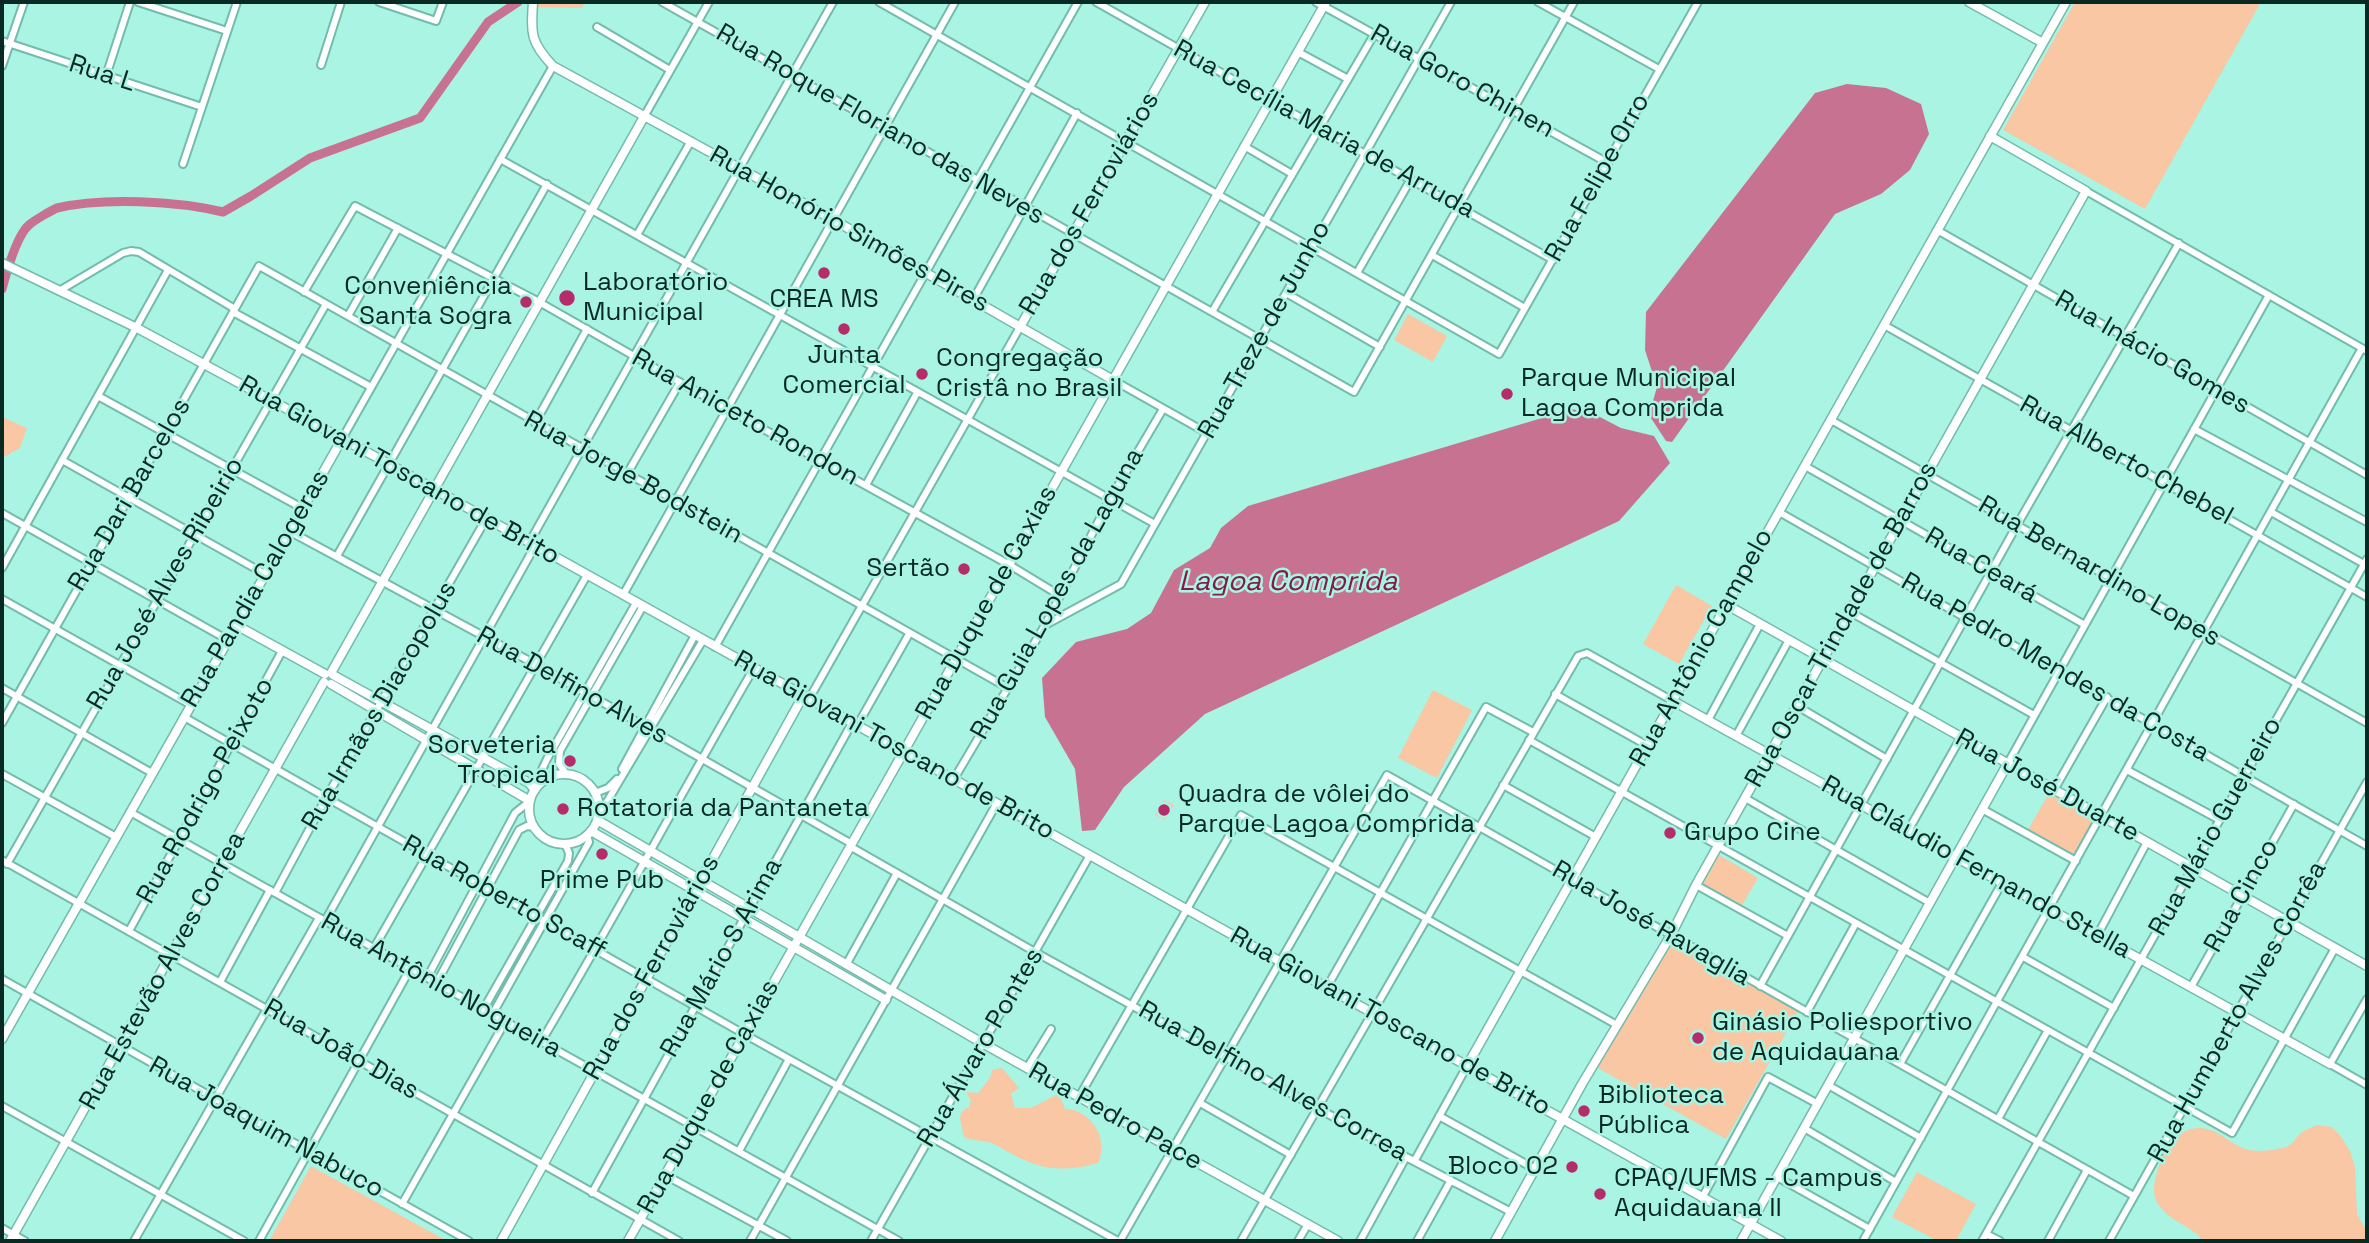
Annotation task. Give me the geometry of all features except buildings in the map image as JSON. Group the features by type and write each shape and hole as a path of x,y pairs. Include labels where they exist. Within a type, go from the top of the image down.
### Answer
{"main road":[{"name":"Rua dos Ferroviários","path":"1020,327 1205,2"},
{"path":"1969,2 2043,43"},
{"name":"Rua Antônio Campelo","path":"1467,1066 2066,2"},
{"name":"Rua Duque de Caxias","path":"628,1241 1298,52 1322,3"},
{"name":"Rua Honório Simões Pires","path":"532,6 531,32 540,53 553,66 832,219 1113,380"},
{"name":"Rua Estevão Alves Correa","path":"12,1238 645,115"},
{"path":"1990,136 2086,191"},
{"name":"Rua Oscar Trindade de Barros","path":"1495,1241 1671,935 1696,885 2086,191"},
{"name":"Rua Giovani Toscano de Brito","path":"2,263 205,363 389,464 1781,1241"},
{"name":"Rua Pandia Calogeras","path":"2,1039 342,439"},
{"name":"Rua José Duarte","path":"1727,605 2367,966"},
{"path":"236,625 329,679 377,712 530,800"},
{"path":"329,679 383,702 433,728 536,789"},
{"name":"Rua dos Ferroviários","path":"501,1241 752,787 806,697"},
{"name":"Rua Cláudio Fernando Stella","path":"1673,701 2330,1065"},
{"path":"1741,1241 2008,763"},
{"path":"567,775 587,784 599,806 597,818 589,833 580,840 565,844 547,839 534,827 530,818 530,800 536,789 556,776 567,775"},
{"name":"Rua Pedro Pace","path":"597,818 891,991 1338,1241"},
{"path":"589,833 644,861 886,1000"}],"street":[{"path":"2,66 6,43 24,2"},
{"path":"106,76 130,2"},
{"path":"138,2 227,31"},
{"path":"183,164 237,2"},
{"path":"321,65 341,2"},
{"path":"379,2 436,21 443,2"},
{"name":"Rua Roque Floriano das Neves","path":"662,2 1354,392 1380,346"},
{"name":"Rua Estevão Alves Correa","path":"645,115 709,2"},
{"path":"134,1241 267,1009 378,827 485,637 581,448 833,2"},
{"path":"879,2 1218,192 1405,301"},
{"path":"622,595 955,2"},
{"path":"715,646 1078,2"},
{"name":"Rua Cecília Maria de Arruda","path":"1096,2 1553,260"},
{"name":"Rua Treze de Junho","path":"1045,625 1121,584 1451,2"},
{"path":"1538,2 1659,69"},
{"path":"1286,293 1380,346 1574,2"},
{"name":"Rua Felipe Orro","path":"1405,301 1499,354 1698,2"},
{"name":"Rua Goro Chinen","path":"1322,3 1608,163"},
{"path":"597,27 670,70"},
{"path":"1212,313 1375,33"},
{"name":"Rua L","path":"6,43 202,107"},
{"path":"1298,52 1348,79"},
{"name":"Rua Pandia Calogeras","path":"342,439 553,66"},
{"path":"973,300 1077,113"},
{"path":"637,235 691,141"},
{"path":"1244,146 1292,174"},
{"path":"500,159 1155,524"},
{"path":"1357,273 1411,179"},
{"path":"337,556 547,184"},
{"path":"1863,1241 2289,479 2365,350 2086,191"},
{"name":"Rua Aniceto Rondon","path":"304,292 355,206 539,302 1059,595"},
{"path":"348,316 398,229"},
{"name":"Rua Inácio Gomes","path":"1937,230 2367,475"},
{"path":"1760,986 2017,525 2179,243"},
{"path":"59,291 123,253 139,252 234,311 371,387"},
{"path":"1432,255 1525,308"},
{"name":"Rua Jorge Bodstein","path":"259,266 1007,688"},
{"name":"Rua Dari Barcelos","path":"2,723 259,266"},
{"path":"2,568 168,270"},
{"path":"2008,763 2269,295"},
{"name":"Rua José Alves Ribeirio","path":"5,862 45,798 326,304"},
{"name":"Rua Alberto Chebel","path":"1884,325 2367,597"},
{"name":"Rua dos Ferroviários","path":"806,697 861,607 1020,327"},
{"path":"535,422 587,329"},
{"name":"Rua Honório Simões Pires","path":"1113,380 1207,433"},
{"path":"627,474 680,382"},
{"path":"866,485 917,393"},
{"path":"98,397 302,508"},
{"name":"Rua Guia Lopes da Laguna","path":"954,779 1045,625 1110,499 1163,409"},
{"name":"Rua Bernardino Lopes","path":"1831,420 2367,723"},
{"path":"2194,429 2367,522"},
{"path":"62,460 265,574"},
{"name":"Rua Ceará","path":"1805,466 2085,625"},
{"name":"Rua Pedro Mendes da Costa","path":"1779,512 2367,846"},
{"path":"2271,512 2366,561"},
{"path":"2,513 228,640"},
{"name":"Rua Irmãos Diacopolus","path":"220,982 486,519"},
{"name":"Rua Delfino Alves","path":"289,531 535,664 1035,952"},
{"name":"Rua Mário Guerreiro","path":"1982,1241 2366,561"},
{"path":"374,948 587,575"},
{"path":"2,599 191,705"},
{"path":"536,789 547,759 640,605"},
{"path":"1850,612 2034,715"},
{"path":"1708,720 1760,624"},
{"name":"Rua Mário S Arima","path":"592,1193 801,815 909,634"},
{"path":"597,818 648,728 695,635"},
{"path":"594,793 614,783 704,640"},
{"path":"1736,736 1789,640"},
{"name":"Rua Rodrigo Peixoto","path":"129,931 282,651"},
{"name":"Rua Cláudio Fernando Stella","path":"1555,694 1578,656 1584,653 1673,701"},
{"path":"541,1042 596,950 701,758 754,668"},
{"path":"2,688 152,773"},
{"path":"567,775 561,770 558,759 588,694"},
{"path":"1241,1241 1555,694 1647,746"},
{"path":"2054,790 2107,697"},
{"path":"1797,706 1887,759"},
{"path":"1327,987 1486,707 1534,732"},
{"name":"Rua Roberto Scaff","path":"184,718 695,1007 1119,1241"},
{"path":"1908,831 1961,737"},
{"path":"1529,740 2232,1133 2335,948"},
{"path":"2127,770 2220,820"},
{"path":"2,774 116,837"},
{"name":"Rua José Ravaglia","path":"1335,867 1387,775 1480,825 1572,880 2134,1196"},
{"name":"Rua Humberto Alves Corrêa","path":"2109,1241 2367,782"},
{"path":"1503,785 1596,837"},
{"path":"1745,798 1930,903"},
{"path":"426,978 515,813 530,800"},
{"path":"750,1241 997,803"},
{"name":"Rua Cinco","path":"2191,988 2294,804"},
{"path":"1982,809 2076,861"},
{"name":"Rua Antônio Nogueira","path":"130,812 899,1241"},
{"path":"1079,1097 1241,815 1617,1025"},
{"path":"436,984 519,830 527,826 534,827"},
{"path":"492,1015 590,842 589,833"},
{"path":"2097,936 2147,842"},
{"path":"483,1010 568,860 569,853 565,844"},
{"name":"Rua Álvaro Pontes","path":"871,1241 1090,855"},
{"name":"Rua João Dias","path":"5,862 679,1241"},
{"path":"1119,1241 1335,867"},
{"path":"846,965 898,873"},
{"path":"1900,1064 2003,883"},
{"path":"1696,885 1788,936"},
{"path":"1807,1012 1856,923"},
{"name":"Rua Delfino Alves Correa","path":"1035,952 1511,1212"},
{"path":"2023,957 2114,1008"},
{"path":"259,1241 410,969"},
{"name":"Rua Joaquim Nabuco","path":"2,979 469,1241"},
{"path":"2330,1065 2367,999"},
{"path":"402,1204 505,1022"},
{"path":"1027,1068 1051,1029"},
{"path":"1998,1119 2048,1030"},
{"path":"739,1151 789,1059"},
{"name":"Rua Cláudio Fernando Stella","path":"2330,1065 2367,1085"},
{"name":"Rua Antônio Campelo","path":"1415,1160 1467,1066"},
{"path":"1702,1198 1768,1077 1818,1104"},
{"path":"1828,1085 1922,1138"},
{"path":"1200,1103 1290,1155"},
{"path":"2,1105 244,1241"},
{"path":"1439,1116 1535,1170"},
{"path":"1804,1128 1896,1182"},
{"path":"1360,1241 1406,1157"},
{"path":"2048,1241 2087,1170"},
{"path":"665,1175 787,1241"},
{"path":"1777,1177 1870,1229"},
{"path":"1417,1241 1451,1180"},
{"path":"1298,1241 1308,1224"},
{"path":"2,1228 12,1238 25,1241"},
{"path":"1986,1234 2000,1241"}],"shaded area":[{"path":"537,2 585,2 582,8 537,7"},
{"path":"2075,2 2261,2 2145,209 2003,130"},
{"path":"1408,314 1447,336 1433,362 1394,340"},
{"path":"2,417 27,428 20,448 2,458"},
{"path":"1676,585 1712,606 1679,664 1643,644"},
{"path":"1433,690 1472,710 1437,778 1398,758"},
{"path":"2049,793 2095,818 2073,856 2028,830"},
{"name":"Quadra de vôlei do Parque Lagoa Comprida","path":"1164,800 1174,805 1165,820 1155,815"},
{"path":"1719,855 1758,878 1742,905 1703,884"},
{"name":"Ginásio Poliesportivo de Aquidauana","path":"1671,935 1799,1010 1726,1139 1596,1067"},
{"path":"1002,1068 1019,1088 1011,1094 1015,1108 1031,1108 1056,1095 1065,1109 1074,1110 1090,1120 1101,1144 1098,1163 1083,1167 1044,1167 1021,1159 992,1143 964,1137 961,1112 969,1107 971,1101 966,1092 978,1093 990,1078 992,1070"},
{"path":"2317,1125 2332,1127 2350,1151 2355,1167 2357,1214 2367,1232 2367,1241 2203,1241 2168,1215 2158,1204 2154,1184 2163,1156 2172,1142 2184,1132 2207,1129 2245,1149 2266,1151 2287,1147 2302,1132"},
{"path":"311,1166 447,1241 269,1241"},
{"path":"1917,1172 1976,1204 1956,1241 1938,1241 1892,1217"}],"water":[{"path":"1847,84 1886,88 1921,104 1929,134 1910,170 1881,194 1835,214 1672,442 1666,441 1649,415 1657,387 1645,350 1646,312 1815,93"},
{"name":"Lagoa Comprida","path":"1572,409 1598,416 1621,428 1654,436 1670,463 1619,521 1205,714 1124,787 1095,830 1082,831 1075,769 1045,717 1042,678 1076,642 1127,629 1151,613 1174,570 1210,548 1221,528 1248,506"}],"waterway":[{"path":"2,289 20,237 34,221 57,208 96,202 140,202 184,205 223,212 310,158 420,118 488,22 518,2"}],"place":[{"name":"CREA MS","path":"824,273"},
{"name":"Laboratório Municipal","path":"567,298"},
{"name":"Conveniência Santa Sogra","path":"526,302"},
{"name":"Junta Comercial","path":"844,329"},
{"name":"Congregação Cristâ no Brasil","path":"922,374"},
{"name":"Parque Municipal Lagoa Comprida","path":"1507,394"},
{"name":"Sertão","path":"964,569"},
{"name":"Sorveteria Tropical","path":"570,761"},
{"name":"Rotatoria da Pantaneta","path":"563,809"},
{"name":"Quadra de vôlei do Parque Lagoa Comprida","path":"1164,810"},
{"name":"Grupo Cine","path":"1670,833"},
{"name":"Prime Pub","path":"602,854"},
{"name":"Ginásio Poliesportivo de Aquidauana","path":"1698,1038"},
{"name":"Biblioteca Pública","path":"1584,1111"},
{"name":"Bloco 02","path":"1572,1167"},
{"name":"CPAQ/UFMS - Campus Aquidauana II","path":"1600,1194"}]}
